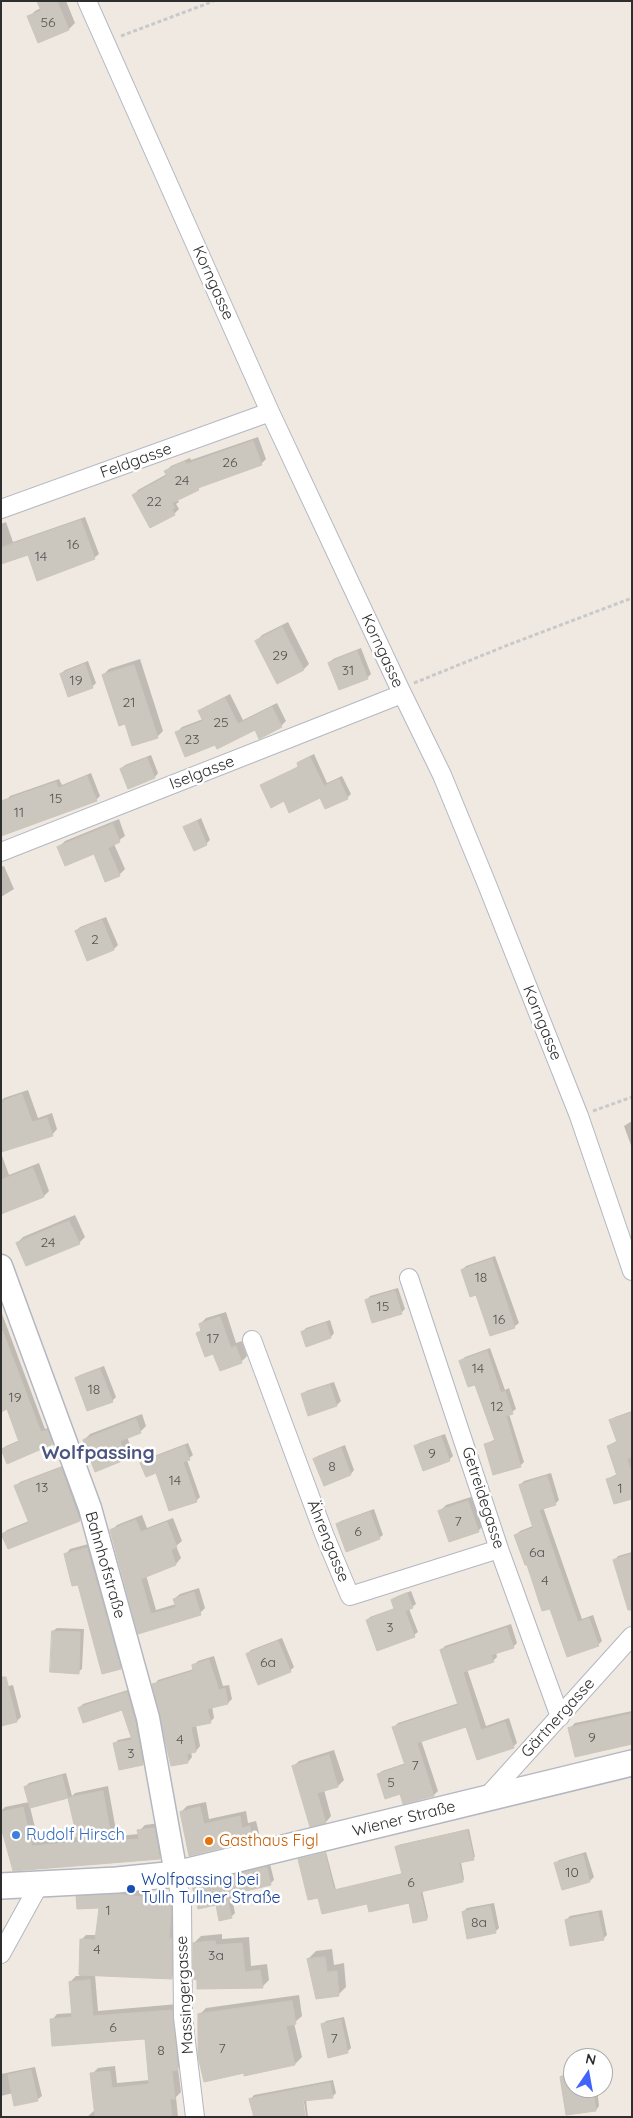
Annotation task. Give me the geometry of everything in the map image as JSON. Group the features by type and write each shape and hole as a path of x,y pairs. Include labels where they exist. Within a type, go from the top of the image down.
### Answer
{"main road":[{"name":"Wiener Straße","path":"1,1886 39,1885 176,1874 632,1763"}],"street":[{"name":"Korngasse","path":"87,1 270,412 401,692 442,774 579,1116 632,1271"},
{"name":"Feldgasse","path":"1,509 270,412"},
{"name":"Iselgasse","path":"1,852 401,692"},
{"name":"Bahnhofstraße","path":"1,1266 92,1518 148,1718 176,1874"},
{"name":"Getreidegasse","path":"409,1278 499,1549 560,1717"},
{"name":"Ährengasse","path":"252,1340 324,1534 350,1596 499,1549"},
{"name":"Gärtnergasse","path":"484,1800 632,1636"},
{"name":"Massingergasse","path":"176,1874 182,1905 183,2017 194,2117"},
{"path":"1,1954 39,1885"}],"path":[{"path":"105,42 214,1"},
{"path":"401,692 508,644 632,598"},
{"path":"579,1116 632,1097"}],"building":[{"path":"37,1 57,1 69,30 38,43 27,16 41,11"},
{"path":"253,441 262,465 198,488 199,490 172,503 175,508 172,509 175,515 150,528 132,495 167,476 164,471 185,461 186,464"},
{"path":"81,520 95,559 37,581 28,555 1,564 1,548"},
{"path":"282,627 304,670 277,684 255,641"},
{"path":"357,651 368,679 339,690 328,663"},
{"path":"85,664 93,688 68,697 60,674"},
{"path":"134,665 158,738 132,746 125,724 119,726 102,675"},
{"path":"225,698 238,724 272,707 282,727 259,739 255,730 217,749 215,745 185,757 175,732 203,721 198,711"},
{"path":"310,757 324,786 339,779 348,799 325,809 320,798 289,813 284,801 271,808 260,785 298,767 297,763"},
{"path":"147,758 155,778 128,789 120,769"},
{"path":"87,776 97,801 1,836 1,801 56,782 58,788"},
{"path":"197,821 207,845 194,851 183,827"},
{"path":"113,824 120,842 108,848 120,876 105,882 94,854 65,866 57,847"},
{"path":"102,920 114,950 87,961 75,931"},
{"path":"22,1094 32,1122 47,1118 53,1136 1,1152 1,1102"},
{"path":"33,1168 44,1197 1,1214 1,1180"},
{"path":"69,1221 80,1244 26,1266 16,1243"},
{"path":"492,1259 515,1328 490,1336 476,1295 470,1297 461,1270"},
{"path":"395,1291 402,1314 372,1323 365,1300"},
{"path":"220,1317 231,1348 236,1346 242,1363 220,1371 213,1354 205,1357 196,1333 201,1331 199,1324"},
{"path":"326,1323 331,1338 306,1347 301,1332"},
{"path":"3,1332 41,1432 47,1430 53,1444 7,1464 1,1449 19,1442 7,1409 1,1412 1,1333"},
{"path":"487,1351 501,1393 505,1391 513,1414 506,1416 521,1467 493,1475 484,1444 495,1441 475,1385 468,1387 459,1361"},
{"path":"100,1369 113,1402 87,1411 75,1378"},
{"path":"330,1385 337,1406 308,1416 301,1394"},
{"path":"632,1413 632,1457 627,1459 632,1473 632,1499 614,1504 606,1479 617,1476 607,1446 617,1442 609,1420"},
{"path":"136,1419 141,1433 120,1441 127,1459 95,1472 83,1440"},
{"path":"441,1437 450,1461 423,1471 414,1446"},
{"path":"185,1446 190,1460 183,1462 197,1502 169,1511 156,1473 146,1477 140,1463"},
{"path":"341,1448 351,1475 324,1486 313,1459"},
{"path":"61,1468 80,1521 8,1549 1,1534 29,1523 14,1486"},
{"path":"547,1476 556,1505 539,1510 578,1622 589,1618 599,1646 567,1657 550,1609 542,1611 527,1565 525,1565 514,1535 533,1528 519,1485"},
{"path":"468,1501 479,1532 449,1542 438,1511"},
{"path":"370,1512 380,1539 346,1552 336,1524"},
{"path":"136,1520 141,1532 167,1522 177,1547 171,1550 176,1565 141,1579 151,1614 176,1607 173,1599 194,1592 201,1615 138,1634 110,1530"},
{"path":"87,1548 121,1669 102,1674 78,1585 72,1586 64,1554"},
{"path":"632,1554 632,1610 628,1610 613,1560"},
{"path":"407,1593 413,1608 405,1611 415,1637 377,1651 366,1620 394,1609 391,1600"},
{"path":"507,1628 514,1648 491,1655 494,1662 463,1672 481,1730 505,1722 514,1748 477,1760 466,1727 417,1743 434,1796 403,1804 400,1794 385,1799 377,1774 405,1765 392,1727 458,1705 440,1650"},
{"path":"52,1631 80,1632 79,1674 50,1672"},
{"path":"278,1641 291,1672 258,1685 246,1654"},
{"path":"209,1660 219,1690 225,1688 228,1704 207,1709 211,1723 191,1727 196,1752 187,1754 188,1763 171,1766 152,1684 193,1671 192,1665"},
{"path":"1,1677 6,1677 17,1722 1,1726"},
{"path":"127,1692 135,1721 143,1765 119,1770 113,1743 132,1740 122,1710 83,1723 78,1708"},
{"path":"632,1714 632,1744 575,1757 568,1728"},
{"path":"329,1755 338,1787 317,1793 326,1823 310,1827 292,1766"},
{"path":"62,1776 68,1798 30,1808 24,1787"},
{"path":"103,1791 112,1841 139,1839 137,1830 154,1828 160,1859 13,1871 1,1827 1,1812 23,1807 32,1846 78,1842 68,1798"},
{"path":"200,1807 204,1824 240,1816 242,1828 250,1826 253,1840 189,1856 180,1812"},
{"path":"467,1830 474,1860 459,1863 463,1882 420,1892 427,1920 413,1923 409,1903 369,1912 367,1904 322,1914 318,1898 308,1900 298,1859 325,1853 334,1890 402,1874 395,1847"},
{"path":"583,1855 590,1882 562,1890 554,1863"},
{"path":"267,1867 271,1885 229,1895 231,1901 228,1902 232,1918 219,1921 216,1905 198,1909 192,1885"},
{"path":"115,1894 170,1900 169,1938 172,1938 172,1979 79,1975 80,1939 95,1940 99,1908 77,1909 76,1896"},
{"path":"490,1906 496,1933 467,1939 462,1912"},
{"path":"598,1913 604,1940 570,1946 565,1920"},
{"path":"215,1941 216,1945 242,1943 245,1972 260,1970 263,1988 197,1989 197,1980 193,1979 193,1943"},
{"path":"325,1957 327,1972 337,1971 339,1996 316,1999 307,1959"},
{"path":"90,1980 93,2016 172,2010 178,2070 172,2071 175,2099 170,2099 172,2117 95,2117 90,2073 110,2071 112,2088 149,2084 145,2039 52,2046 50,2019 72,2017 69,1982"},
{"path":"292,2001 296,2024 286,2026 295,2065 244,2076 244,2073 204,2082 198,2056 198,2014"},
{"path":"341,2020 348,2053 328,2058 321,2024"},
{"path":"31,2070 38,2101 14,2106 8,2075"},
{"path":"563,2076 563,2096 560,2077"},
{"path":"330,2083 333,2098 303,2101 305,2117 254,2117 249,2099"},
{"path":"563,2098 594,2098 596,2111 566,2115"}],"place":[{"name":"Rudolf Hirsch","path":"16,1835"},
{"name":"Gasthaus Figl","path":"209,1841"},
{"name":"Wolfpassing bei Tulln Tullner Straße","path":"131,1889"}],"district":[{"name":"Wolfpassing","path":"98,1453"}]}
